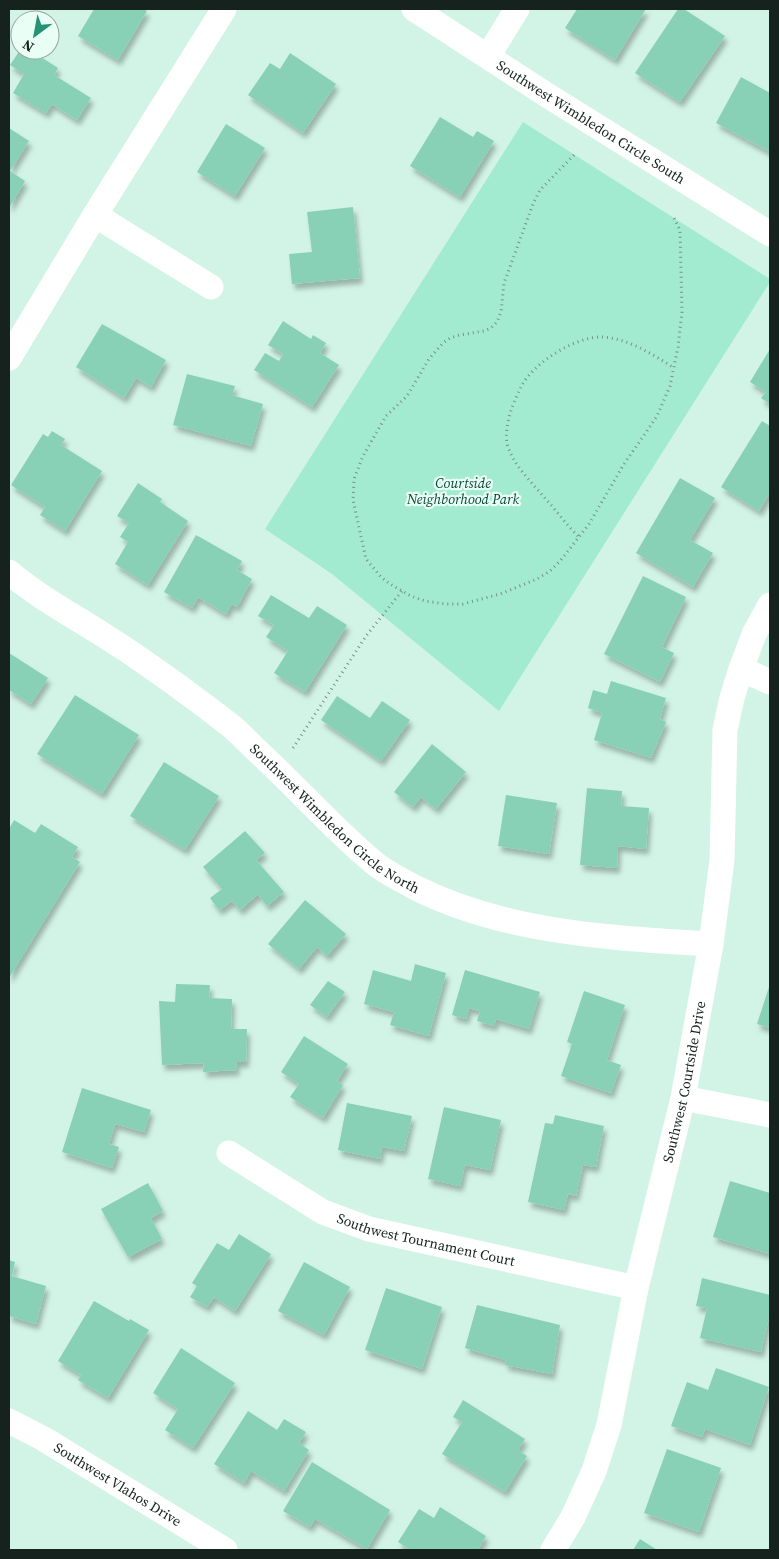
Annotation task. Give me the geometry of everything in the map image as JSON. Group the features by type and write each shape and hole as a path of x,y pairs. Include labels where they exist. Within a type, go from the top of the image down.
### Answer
{"street":[{"path":"9,358 224,9"},
{"name":"Southwest Wimbledon Circle South","path":"414,9 550,97 770,234"},
{"path":"488,56 517,9"},
{"path":"95,216 211,287"},
{"name":"Southwest Wimbledon Circle North","path":"9,572 25,585 107,637 228,723 373,862 394,876 439,899 487,915 538,926 613,938 711,944"},
{"name":"Southwest Courtside Drive","path":"552,1550 573,1516 594,1471 609,1425 636,1288 682,1098 711,944 722,860 725,730 741,669 754,634 770,605"},
{"path":"741,669 770,682"},
{"path":"682,1098 770,1115"},
{"name":"Southwest Tournament Court","path":"230,1153 322,1212 369,1229 636,1288"},
{"name":"Southwest Vlahos Drive","path":"9,1422 44,1439 225,1550"}],"path":[{"path":"574,155 540,190 533,204 504,283 501,312 497,322 491,328 484,331 450,338 436,350 428,359 407,396 386,416 363,456 356,473 352,490 353,500 366,559 380,577 402,591 425,600 446,604 463,604 481,600 537,579 550,571 589,524 624,464 657,416 670,386 682,312 680,230 674,218"},
{"path":"578,536 518,468 508,446 506,434 508,423 523,384 547,360 564,348 584,339 600,337 630,344 674,368"},
{"path":"279,770 366,636 402,591"}],"green space":[{"name":"Courtside Neighborhood Park","path":"523,122 770,279 770,282 499,711 332,574 265,529"}],"building":[{"path":"94,9 143,9 147,11 118,60 78,36"},
{"path":"577,9 646,9 615,60 565,28"},
{"path":"678,9 684,9 725,36 680,102 635,73"},
{"path":"290,53 336,84 303,133 248,95 270,63 280,69"},
{"path":"13,60 46,60 58,68 54,75 91,98 77,120 52,104 46,113 13,93 24,74 10,65"},
{"path":"741,77 770,93 770,152 716,123"},
{"path":"440,117 473,137 477,131 494,141 460,197 410,166"},
{"path":"226,124 265,148 235,196 197,172"},
{"path":"9,128 29,141 10,171 25,181 9,208"},
{"path":"353,207 360,278 292,284 289,254 312,252 307,212"},
{"path":"283,321 311,339 313,335 326,343 320,353 339,365 312,407 254,370 265,353 279,361 283,354 268,345"},
{"path":"102,324 166,360 151,387 136,378 124,398 76,367"},
{"path":"770,349 770,404 761,398 766,392 750,382"},
{"path":"187,374 235,386 232,395 263,404 251,446 173,425"},
{"path":"762,421 770,426 770,493 759,511 721,487"},
{"path":"52,431 65,439 61,445 102,471 65,531 40,515 45,507 11,485 43,434 48,437"},
{"path":"680,478 715,498 690,540 713,553 693,587 636,553"},
{"path":"138,483 162,499 160,502 188,521 148,585 115,564 128,542 120,537 129,523 117,516"},
{"path":"196,535 242,561 237,570 252,579 237,607 232,604 226,614 198,597 192,608 164,592"},
{"path":"643,576 686,597 662,647 674,653 660,682 604,654"},
{"path":"271,595 309,618 317,606 347,625 305,692 274,673 288,651 266,637 274,625 258,616"},
{"path":"9,653 48,678 31,704 9,690"},
{"path":"611,681 666,698 660,719 666,722 651,758 594,740 602,713 588,708 593,690 607,694"},
{"path":"75,695 139,735 102,794 37,754"},
{"path":"337,696 370,718 382,701 410,720 381,761 321,720"},
{"path":"432,744 466,772 436,809 421,797 413,807 394,792"},
{"path":"164,762 219,796 185,850 130,816"},
{"path":"587,788 622,791 621,806 649,808 646,849 618,846 617,868 580,865"},
{"path":"506,795 557,803 549,854 498,846"},
{"path":"14,820 35,833 41,824 78,847 72,857 80,862 9,978 9,829"},
{"path":"245,831 265,853 256,860 284,892 267,906 258,894 240,910 232,901 219,910 210,898 222,889 203,867"},
{"path":"305,900 346,934 327,956 317,947 299,969 268,944"},
{"path":"415,964 446,973 429,1036 390,1025 394,1012 364,1004 373,970 411,981"},
{"path":"465,970 540,992 529,1029 496,1019 494,1026 477,1021 480,1011 469,1008 466,1019 452,1015"},
{"path":"328,981 345,992 327,1017 310,1005"},
{"path":"176,984 210,985 209,998 232,999 231,1029 247,1029 246,1062 236,1062 237,1070 203,1072 204,1063 162,1065 159,1001 175,1002"},
{"path":"770,984 770,1028 757,1024"},
{"path":"584,991 625,1005 607,1060 621,1065 611,1093 561,1076 572,1044 567,1042"},
{"path":"304,1036 348,1064 337,1081 343,1085 323,1118 290,1097 299,1084 281,1072"},
{"path":"82,1088 151,1110 144,1132 115,1124 109,1144 119,1147 112,1168 62,1152"},
{"path":"347,1103 412,1116 404,1151 382,1147 380,1159 338,1150"},
{"path":"444,1107 501,1120 490,1170 465,1165 460,1186 428,1179"},
{"path":"555,1115 604,1126 596,1167 583,1165 576,1196 568,1194 564,1210 528,1202 545,1123 553,1124"},
{"path":"730,1181 770,1193 770,1254 713,1237"},
{"path":"148,1183 163,1211 151,1218 162,1239 128,1257 101,1209"},
{"path":"239,1234 271,1254 235,1311 214,1297 207,1307 190,1297 197,1286 192,1283 217,1243 229,1250"},
{"path":"9,1260 15,1262 12,1276 46,1286 36,1324 9,1316"},
{"path":"304,1262 350,1287 324,1335 278,1311"},
{"path":"702,1278 770,1295 770,1313 761,1352 700,1338 707,1308 696,1306"},
{"path":"386,1288 442,1307 422,1369 365,1350"},
{"path":"94,1301 149,1330 108,1398 78,1380 81,1375 58,1361"},
{"path":"477,1305 560,1325 552,1374 505,1365 506,1360 465,1348"},
{"path":"181,1348 235,1383 193,1448 165,1430 178,1409 153,1393"},
{"path":"716,1368 769,1387 750,1445 705,1429 702,1437 671,1426 687,1382 708,1390"},
{"path":"463,1400 525,1439 518,1450 527,1456 505,1492 442,1454 462,1422 453,1417"},
{"path":"248,1411 277,1430 284,1419 306,1432 299,1443 309,1450 284,1491 251,1471 244,1483 214,1464"},
{"path":"667,1449 721,1468 699,1532 644,1513"},
{"path":"312,1462 390,1510 367,1549 315,1519 310,1527 283,1511"},
{"path":"440,1507 486,1536 478,1550 411,1550 398,1542 419,1509 434,1518"},
{"path":"640,1539 657,1550 633,1550"}]}
